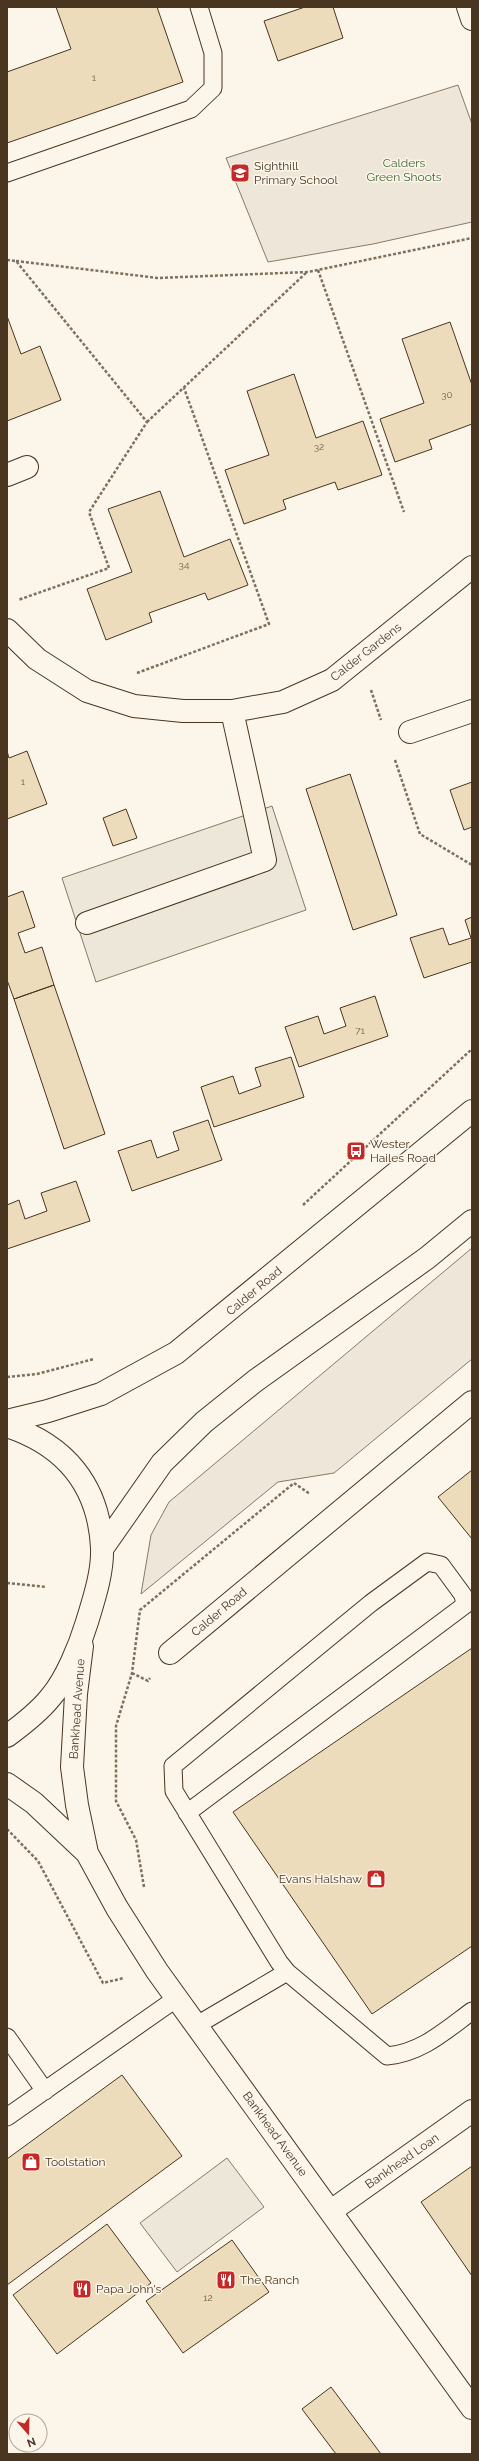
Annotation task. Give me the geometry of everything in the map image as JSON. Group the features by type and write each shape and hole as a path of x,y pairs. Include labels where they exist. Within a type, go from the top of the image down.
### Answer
{"street":[{"path":"468,7 472,19"},
{"path":"7,475 27,467"},
{"name":"Calder Gardens","path":"7,630 37,659 87,691 134,706 183,712 232,711 283,702 332,680 472,568"},
{"path":"87,923 265,860 232,711"},
{"path":"410,732 472,711"},
{"name":"Calder Road","path":"7,1421 48,1411 101,1394 176,1353 472,1111"},
{"path":"102,1549 162,1464 204,1422 255,1381 427,1258 472,1221"},
{"name":"Calder Road","path":"170,1653 472,1402"},
{"path":"7,1426 29,1433 48,1444 71,1464 88,1491 98,1520 102,1549 96,1596 83,1636 51,1698 28,1720 7,1736"},
{"name":"Bankhead Avenue","path":"83,1636 76,1694 72,1767 77,1805 87,1853 117,1908 177,1998 472,2408"},
{"name":"Bankhead Avenue","path":"7,1784 34,1803 87,1853"},
{"name":"Bankhead Loan","path":"331,2211 472,2111"}],"lane":[{"path":"7,173 191,109 212,88 213,53 199,7"},
{"path":"187,1813 464,1605 463,1595 441,1565 427,1562 371,1603 173,1766 174,1791 187,1813 279,1962 287,1972 387,2056 409,2052 428,2044 472,2011"},
{"path":"197,2025 287,1972"},
{"path":"7,2117 177,1998"},
{"path":"7,2037 44,2090"}],"path":[{"path":"7,260 158,278 308,272 472,238"},
{"path":"16,261 147,422"},
{"path":"318,270 404,512"},
{"path":"14,602 109,568 89,512 147,422 308,272"},
{"path":"87,691 269,624 184,388"},
{"path":"349,667 370,688 383,725"},
{"path":"392,754 420,834 472,865"},
{"path":"298,1210 472,1049"},
{"path":"7,1378 37,1374 100,1358"},
{"path":"136,1840 116,1801 116,1726 132,1673 140,1610 294,1483 337,1513"},
{"path":"7,1583 46,1587"},
{"path":"7,1829 38,1862 103,1983 158,1970"}],"green space":[{"name":"Calders Green Shoots","path":"458,85 472,124 472,222 373,244 268,262 226,158"},
{"path":"472,1248 472,1359 334,1473 278,1482 141,1594 151,1535 169,1502"}],"shaded area":[{"path":"272,806 306,910 96,982 62,878"},
{"path":"227,2158 264,2207 177,2272 140,2223"}],"building":[{"path":"56,7 157,7 183,82 7,143 7,72 71,49"},
{"path":"305,7 333,7 343,38 278,61 264,21"},
{"path":"7,316 21,354 40,346 61,400 7,421"},
{"path":"450,322 472,385 472,424 429,440 432,449 395,462 380,419 424,403 402,339"},
{"path":"294,374 316,438 363,421 382,475 338,490 335,482 283,500 286,509 244,524 225,470 269,455 247,391"},
{"path":"160,491 184,557 230,539 248,585 208,600 205,593 149,613 152,622 106,640 87,589 132,572 108,509"},
{"path":"7,751 9,758 27,751 47,804 7,819"},
{"path":"350,774 397,915 353,930 306,789"},
{"path":"472,782 472,827 464,830 450,790"},
{"path":"126,809 137,838 113,846 103,818"},
{"path":"23,891 35,927 18,933 25,953 42,947 54,985 14,999 7,980 7,897"},
{"path":"472,917 472,962 424,978 410,938 443,928 449,945 471,938 465,920"},
{"path":"54,985 105,1134 64,1149 14,999"},
{"path":"375,996 388,1036 299,1067 285,1027 318,1016 324,1034 346,1026 340,1008"},
{"path":"291,1057 304,1097 214,1127 201,1087 233,1076 239,1094 261,1086 255,1068"},
{"path":"208,1120 222,1160 132,1191 118,1151 151,1140 157,1158 179,1150 173,1132"},
{"path":"76,1181 90,1221 7,1249 7,1205 19,1200 25,1219 47,1211 41,1193"},
{"path":"472,1470 472,1539 438,1497"},
{"name":"Evans Halshaw","path":"472,1648 472,1946 372,2014 233,1812"},
{"path":"122,2075 182,2156 7,2285 7,2159"},
{"path":"472,2166 472,2276 421,2202"},
{"name":"Papa John's","path":"107,2224 151,2283 57,2354 13,2295"},
{"path":"232,2240 269,2292 183,2353 146,2301"},
{"path":"331,2387 381,2454 336,2454 302,2409"}],"place":[{"name":"Sighthill Primary School","path":"240,173"},
{"name":"Wester Hailes Road","path":"356,1151"},
{"name":"Evans Halshaw","path":"376,1879"},
{"name":"Toolstation","path":"31,2162"},
{"name":"The Ranch","path":"226,2280"},
{"name":"Papa John's","path":"82,2289"}]}
